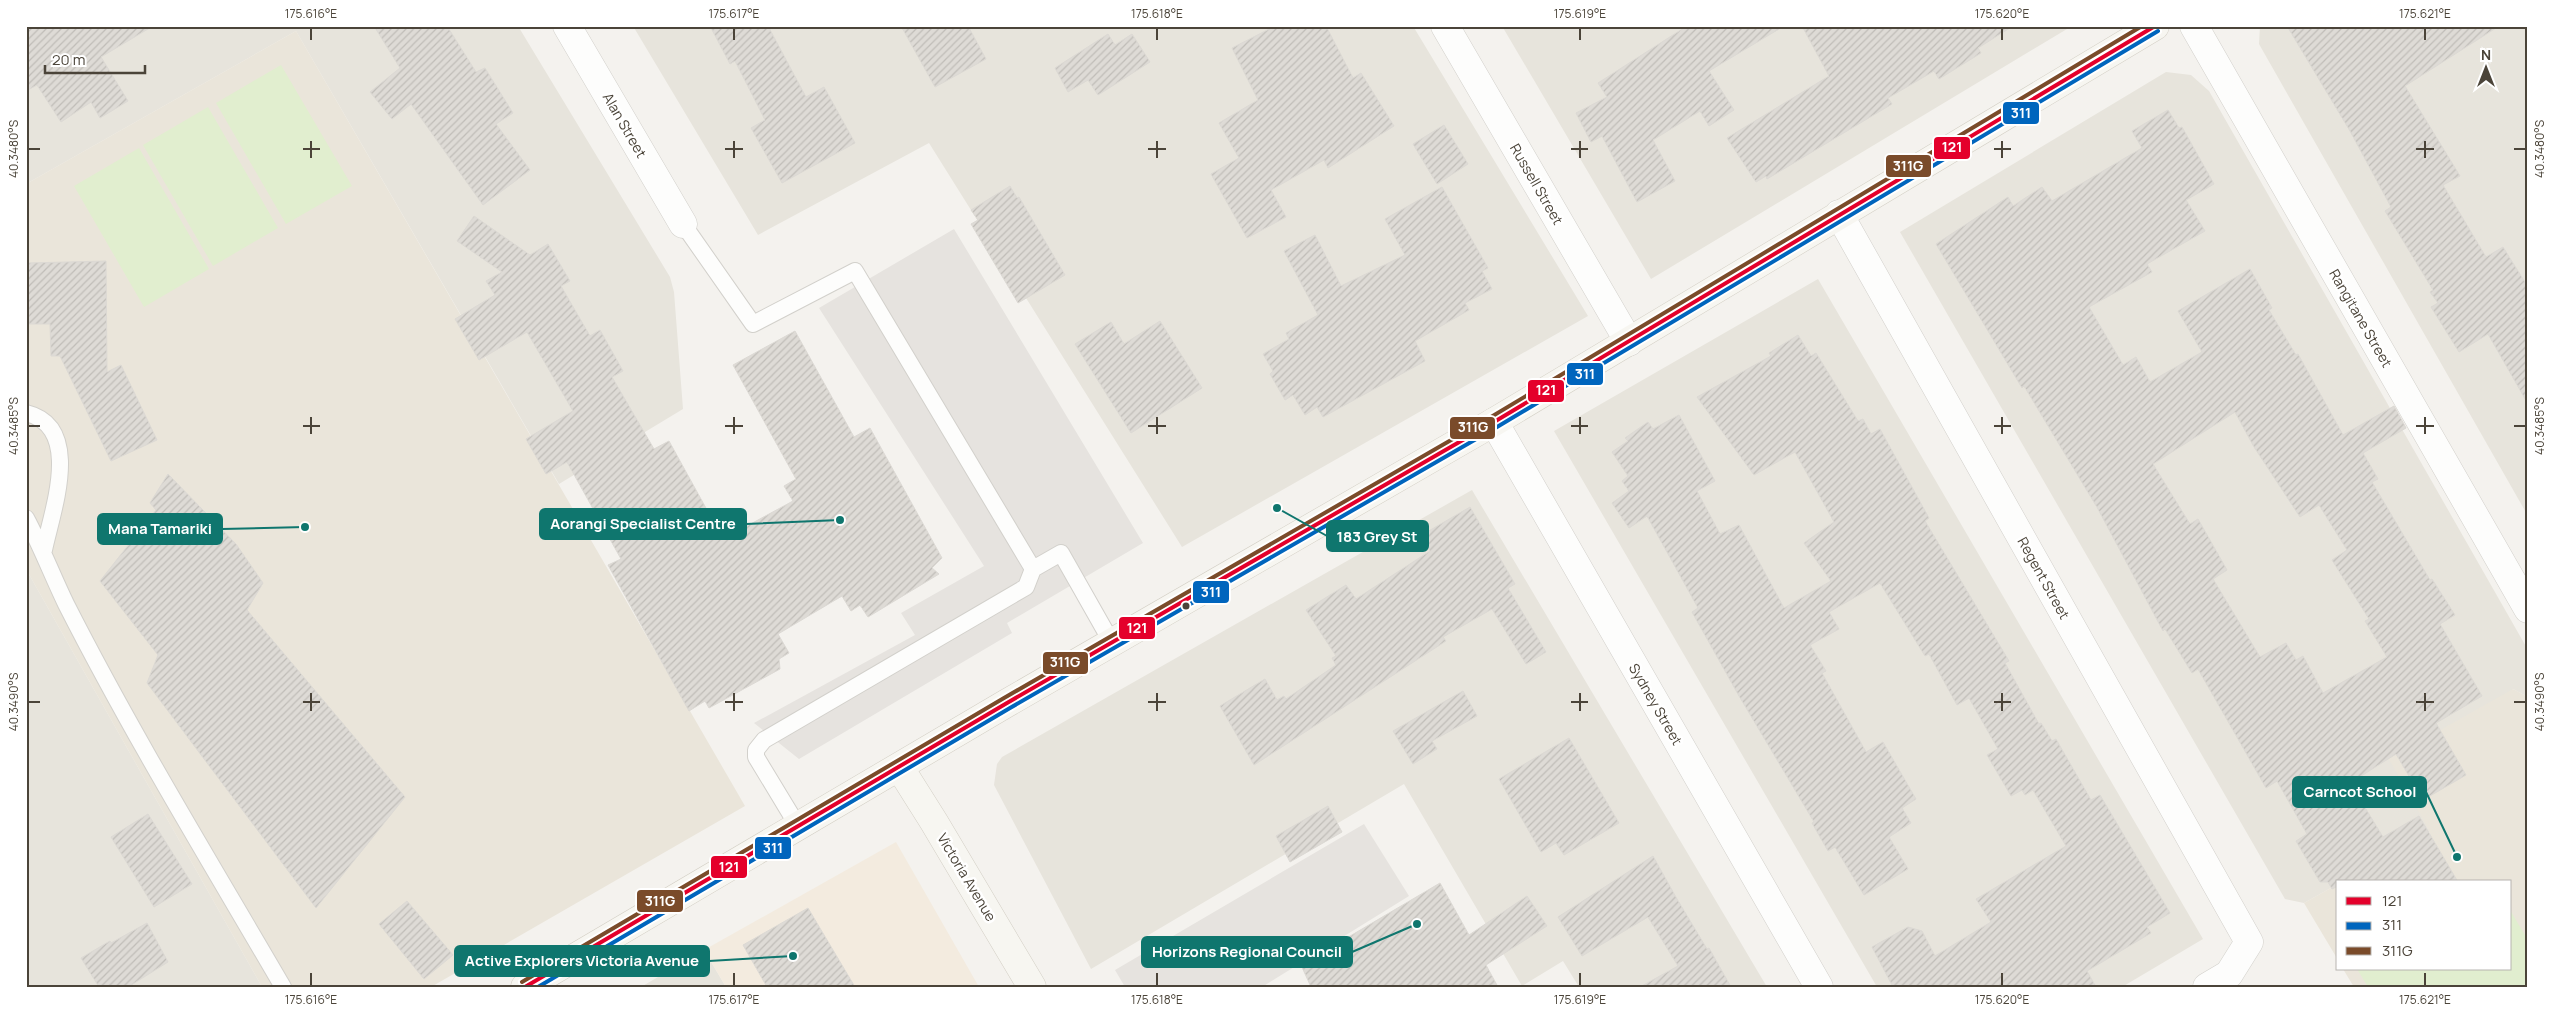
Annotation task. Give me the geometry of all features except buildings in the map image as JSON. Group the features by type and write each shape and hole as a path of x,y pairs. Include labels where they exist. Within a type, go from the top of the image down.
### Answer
{"street":[{"name":"Alan Street","path":"567,26 683,224"},
{"name":"Russell Street","path":"1444,26 1629,342"},
{"path":"525,987 1494,422 2156,26"},
{"name":"Rangitane Street","path":"2194,26 2528,609"},
{"name":"Regent Street","path":"1839,214 2249,942 2229,974 2207,987"},
{"name":"Sydney Street","path":"1494,422 1819,987"},
{"name":"Victoria Avenue","path":"900,768 1032,987"}],"lane":[{"path":"683,224 753,324 855,271 1033,569"},
{"path":"26,413 43,421 51,430 61,452 60,475 44,550"},
{"path":"26,518 44,550 65,602 143,744 283,987"},
{"path":"799,828 756,756 756,750 764,740 1026,587 1033,569 1061,553 1112,643"}],"shaded area":[{"path":"26,26 518,26 670,277 674,292 683,409 559,484 296,31 26,184"},
{"path":"633,26 1413,26 1588,316 1182,547 929,143 758,235"},
{"path":"1502,26 2072,26 1651,279"},
{"path":"2260,26 2528,26 2528,516 2259,44"},
{"path":"296,31 745,806 431,987 262,987 26,569 26,184"},
{"path":"2166,72 2191,75 2209,91 2528,650 2528,697 2513,689 2430,832 2346,880 2336,880 2336,885 2304,903 2285,899 1900,232"},
{"path":"954,229 1143,543 1007,623 1012,633 799,759 754,723 915,635 901,613 984,566 819,308"},
{"path":"1818,279 2203,939 2122,987 1877,987 1554,431"},
{"path":"1472,490 1767,987 1579,987 1563,961 1522,986 1404,784 1091,969 994,785 997,764 1002,757"},
{"path":"26,569 262,987 26,987"},
{"path":"2513,689 2528,697 2528,987 2354,987 2344,970 2512,970 2512,880 2346,880 2430,832 2389,759"},
{"path":"1364,824 1409,896 1262,987 1125,987 1115,970"},
{"path":"896,842 979,987 726,987 704,950"},
{"path":"2336,885 2336,957 2304,903"},
{"path":"704,950 726,987 641,987"}],"green space":[{"path":"281,65 352,186 286,224 216,103"},
{"path":"208,107 278,228 213,266 143,145"},
{"path":"139,148 209,269 144,307 74,186"},
{"path":"2512,913 2528,940 2528,987 2368,987 2358,970 2512,970"}],"transit line":[{"name":"311G","path":"522,982 1004,698 1491,417 2142,26"},
{"name":"121","path":"525,987 1007,703 1494,422 2155,26"},
{"name":"311","path":"538,987 1010,708 1497,427 2158,31"}],"place":[{"name":"183 Grey St","path":"1277,508"},
{"name":"Aorangi Specialist Centre","path":"840,520"},
{"name":"Mana Tamariki","path":"305,527"},
{"name":"Carncot School","path":"2457,857"},
{"name":"Horizons Regional Council","path":"1417,924"},
{"name":"Active Explorers Victoria Avenue","path":"793,956"}]}
